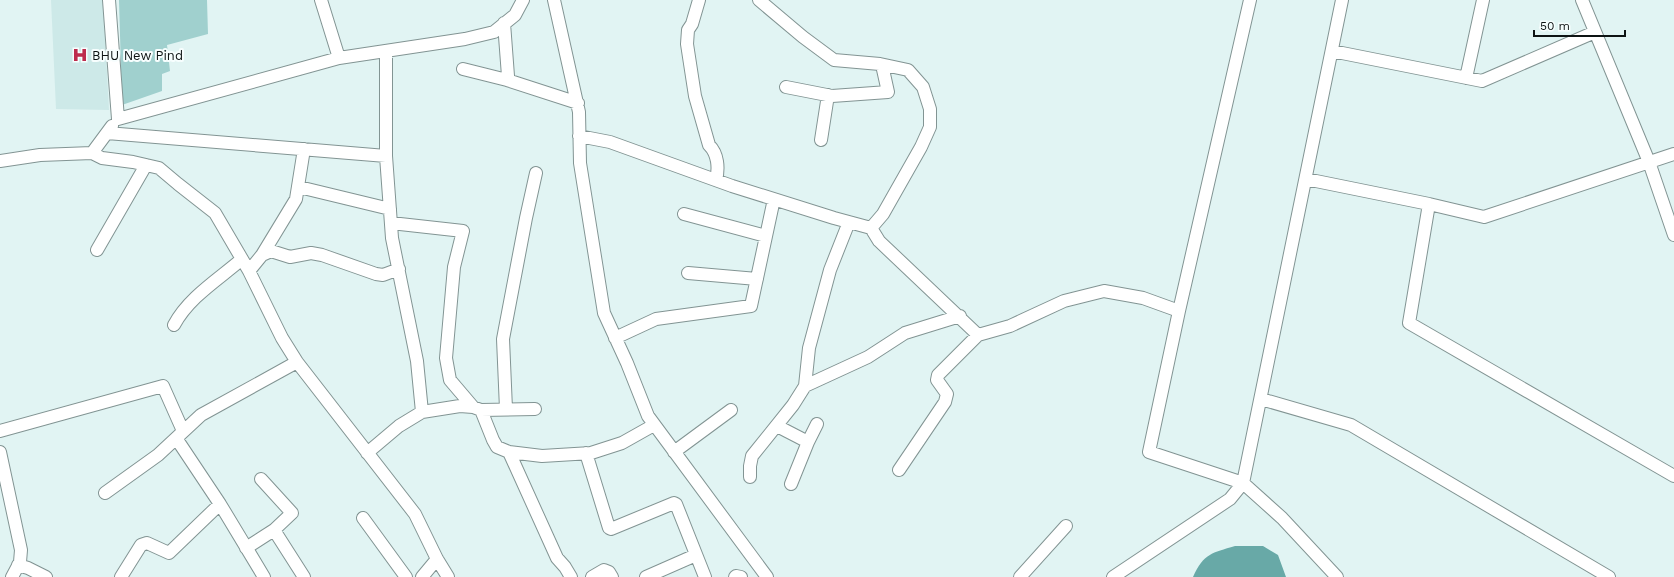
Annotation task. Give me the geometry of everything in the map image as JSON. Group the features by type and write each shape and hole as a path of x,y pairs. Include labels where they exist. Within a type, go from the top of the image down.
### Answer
{"street":[{"path":"109,0 118,119"},
{"path":"321,0 339,58"},
{"path":"92,153 118,119 339,58 465,39 494,32 514,15 523,0"},
{"path":"554,0 580,112 580,164 604,313 648,416 767,577"},
{"path":"699,0 692,24 688,30 687,44 695,96 709,145 714,150 718,166 716,180"},
{"path":"759,0 803,37 834,60 882,65 908,70 923,87 930,109 930,127 921,147 884,214 871,228"},
{"path":"1250,0 1179,311 1149,452 1243,483 1282,518 1337,577"},
{"path":"1113,577 1230,499 1243,483 1342,0"},
{"path":"1466,78 1483,0"},
{"path":"1582,0 1649,162 1674,234"},
{"path":"504,23 508,76 507,80"},
{"path":"1332,51 1482,81 1595,32"},
{"path":"386,51 386,156 392,238 417,359 422,412"},
{"path":"786,87 828,95 888,92 882,65"},
{"path":"463,69 507,80 578,103"},
{"path":"821,140 828,95"},
{"path":"107,133 386,156"},
{"path":"579,136 610,142 716,180 834,218 871,228 879,241 960,316 978,335"},
{"path":"249,271 262,255 296,199 304,149"},
{"path":"0,161 40,155 92,153 102,158 160,168 215,213 249,271 282,338 297,362 415,514 437,560 448,577"},
{"path":"1306,179 1484,217 1674,154"},
{"path":"97,250 146,165"},
{"path":"506,409 503,339 536,173"},
{"path":"299,187 390,209"},
{"path":"615,338 656,319 751,306 774,199"},
{"path":"1428,204 1409,322 1674,476"},
{"path":"684,214 766,236"},
{"path":"391,222 463,231 454,267 446,358 450,380 477,408 492,440 497,447 509,452 542,456 586,454 622,444 654,425"},
{"path":"750,478 752,456 793,405 805,386 809,348 830,270 849,222"},
{"path":"262,255 271,251 290,258 311,253 322,255 376,274 383,275 399,270"},
{"path":"174,325 192,301 242,259"},
{"path":"688,273 757,279"},
{"path":"899,470 945,402 947,394 937,380 938,375 978,335 1010,326 1064,301 1104,290 1143,298 1179,311"},
{"path":"805,386 868,357 905,333 960,316"},
{"path":"105,493 158,455 201,415 297,362"},
{"path":"0,431 163,386 180,435 264,577"},
{"path":"1261,399 1351,425 1609,577"},
{"path":"367,453 399,426 422,412 460,406 477,408 535,409"},
{"path":"674,452 731,410"},
{"path":"792,484 808,442 817,424"},
{"path":"777,426 808,442"},
{"path":"0,452 21,550 18,565 12,577"},
{"path":"509,452 557,558 571,577"},
{"path":"586,454 609,528 674,503 676,504 705,577"},
{"path":"246,548 274,530 292,513 261,479"},
{"path":"121,577 141,545 146,543 169,553 220,504"},
{"path":"363,518 406,577"},
{"path":"1020,577 1066,526"},
{"path":"274,530 304,577"},
{"path":"646,577 696,555"},
{"path":"422,577 437,560"},
{"path":"18,565 46,577"},
{"path":"592,577 604,570 609,572 612,577"},
{"path":"735,577 741,577"}],"shaded area":[{"name":"BHU New Pind","path":"51,0 103,0 109,110 56,109"},
{"path":"119,0 207,0 208,34 167,45 170,71 162,74 162,91 122,105"},
{"path":"1235,546 1263,546 1278,555 1286,577 1193,577 1205,558 1220,550"}],"place":[{"name":"BHU New Pind","path":"80,55"}]}
